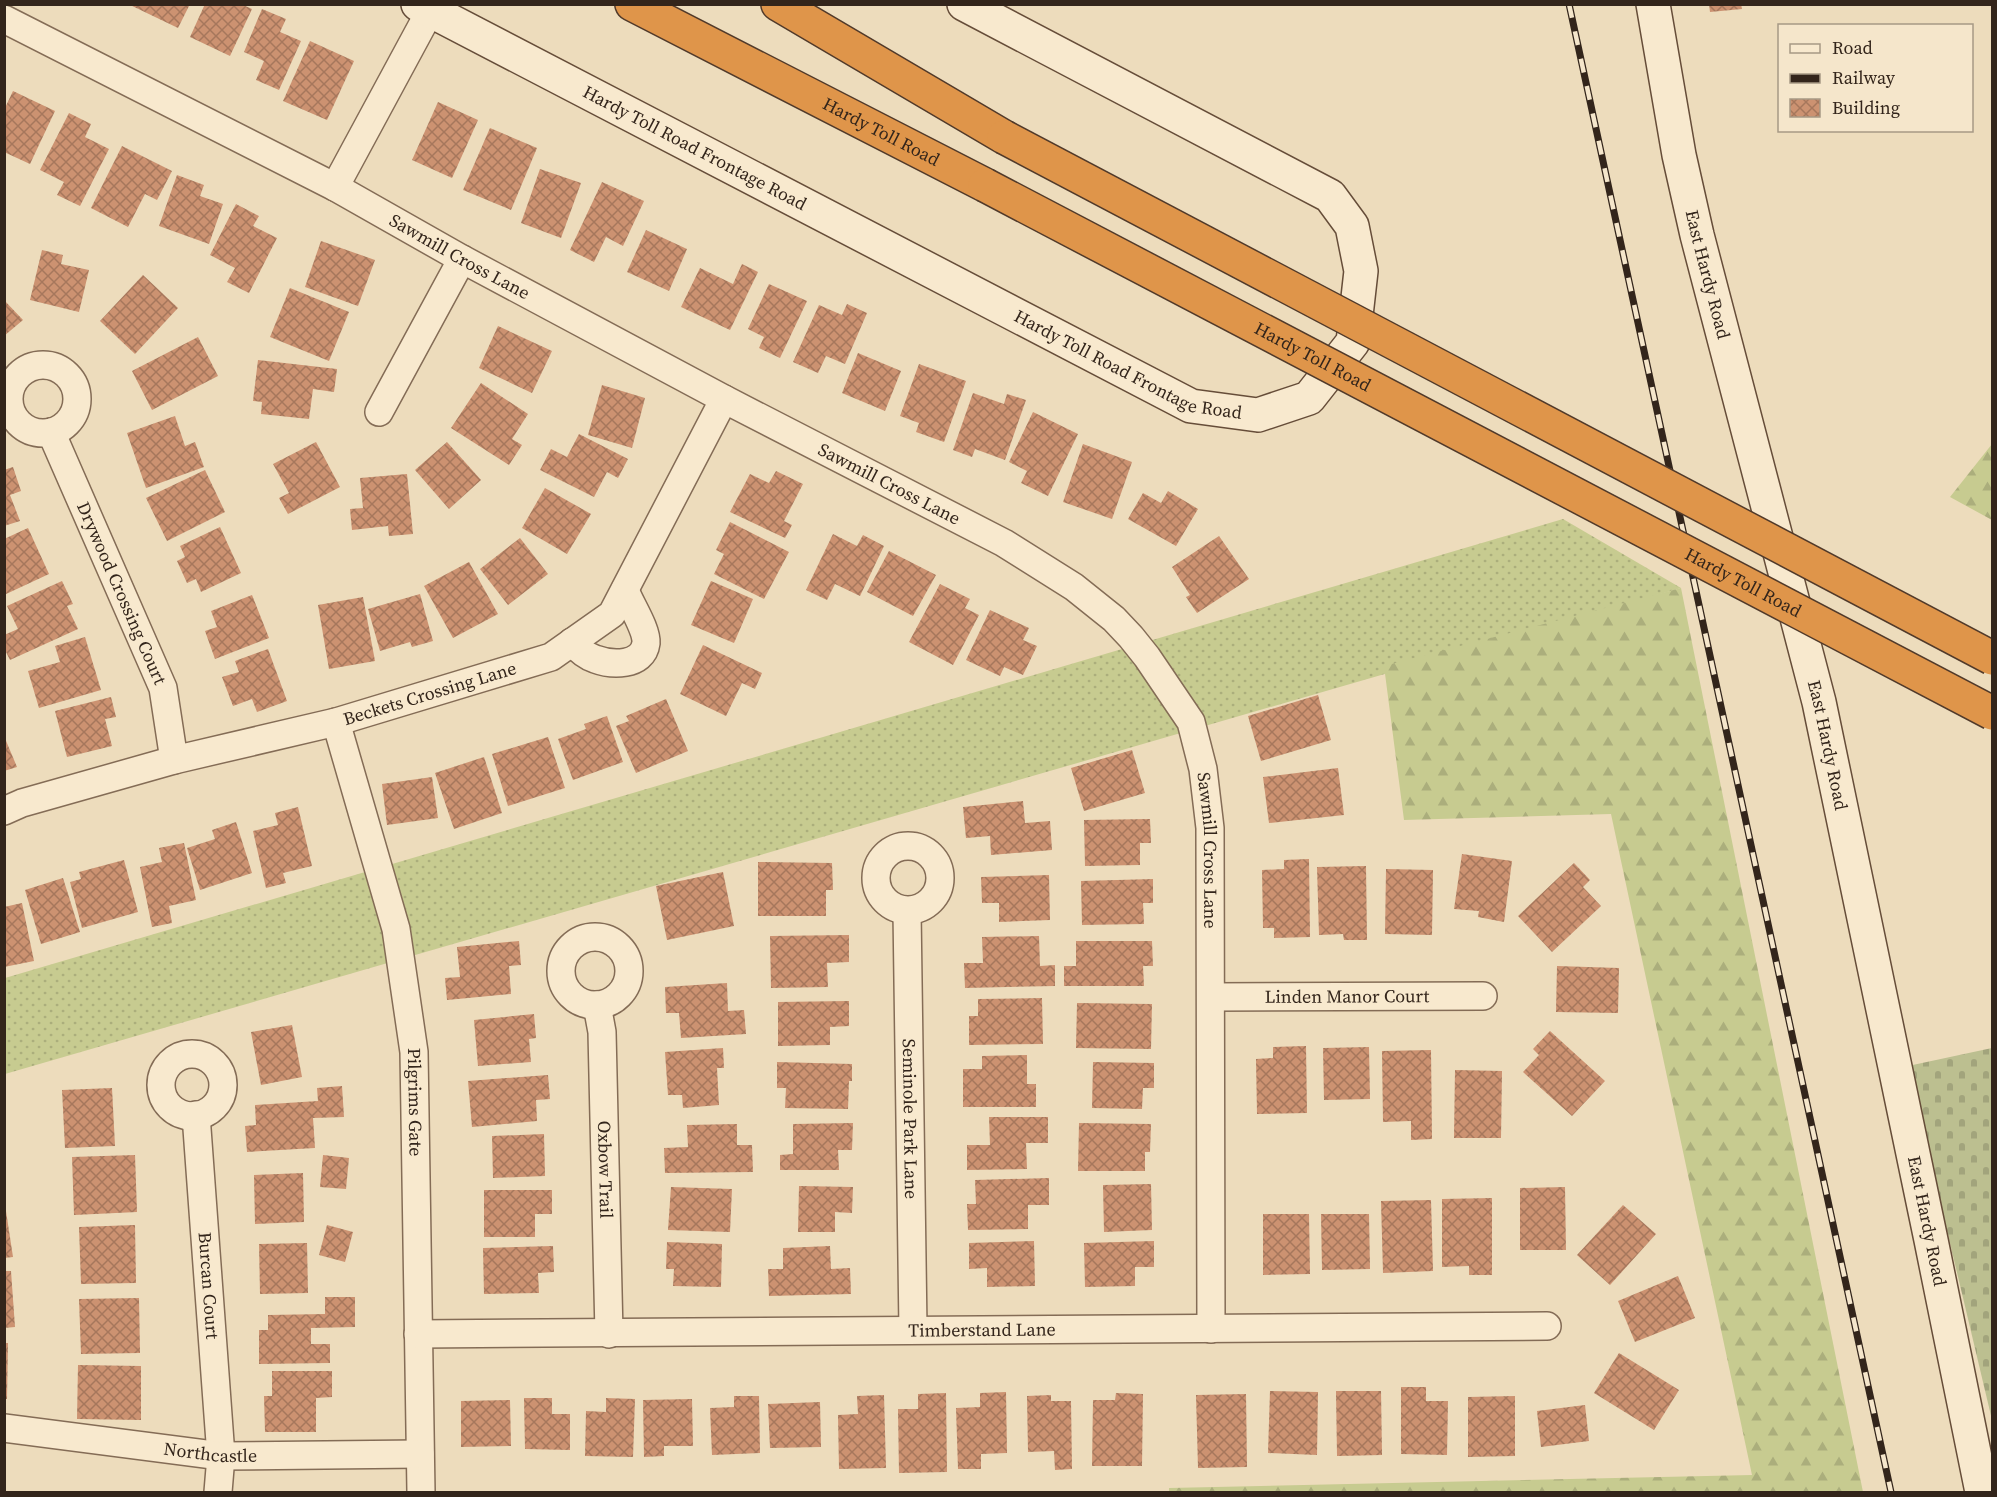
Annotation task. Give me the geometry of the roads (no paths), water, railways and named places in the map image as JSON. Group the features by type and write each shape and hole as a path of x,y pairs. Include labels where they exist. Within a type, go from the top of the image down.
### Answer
{"highway":[{"name":"Hardy Toll Road","path":"632,4 985,185 1992,713"},
{"path":"778,4 1005,137 1992,658"}],"street":[{"name":"Hardy Toll Road Frontage Road","path":"424,8 1191,406 1258,415 1309,398 1353,342 1361,271 1352,226 1330,196 964,4"},
{"name":"East Hardy Road","path":"1653,4 1678,155 1696,235 1819,702 1932,1240 1982,1492"},
{"path":"334,187 424,8"},
{"name":"Sawmill Cross Lane","path":"4,20 334,187 462,259 724,399 1005,543 1095,602 1114,619 1148,657 1191,722 1203,769 1210,828 1211,1329"},
{"path":"379,412 462,259"},
{"name":"Beckets Crossing Lane","path":"4,811 22,803 174,760 336,722 551,657 612,614 724,399"},
{"name":"Drywood Crossing Court","path":"51,432 163,688 174,760"},
{"path":"572,642 584,653 608,663 630,661 641,655 646,645 646,634 625,590"},
{"name":"Pilgrims Gate","path":"336,722 396,929 414,1052 422,1492"},
{"name":"Seminole Park Lane","path":"907,911 913,1329"},
{"name":"Linden Manor Court","path":"1212,997 1483,996"},
{"name":"Oxbow Trail","path":"597,1005 602,1032 609,1334"},
{"name":"Burcan Court","path":"196,1115 222,1456 218,1492"},
{"name":"Timberstand Lane","path":"418,1334 1547,1326"},
{"name":"Northcastle","path":"4,1428 222,1456 420,1454"}],"railway":[{"path":"1569,4 1891,1492"}]}
